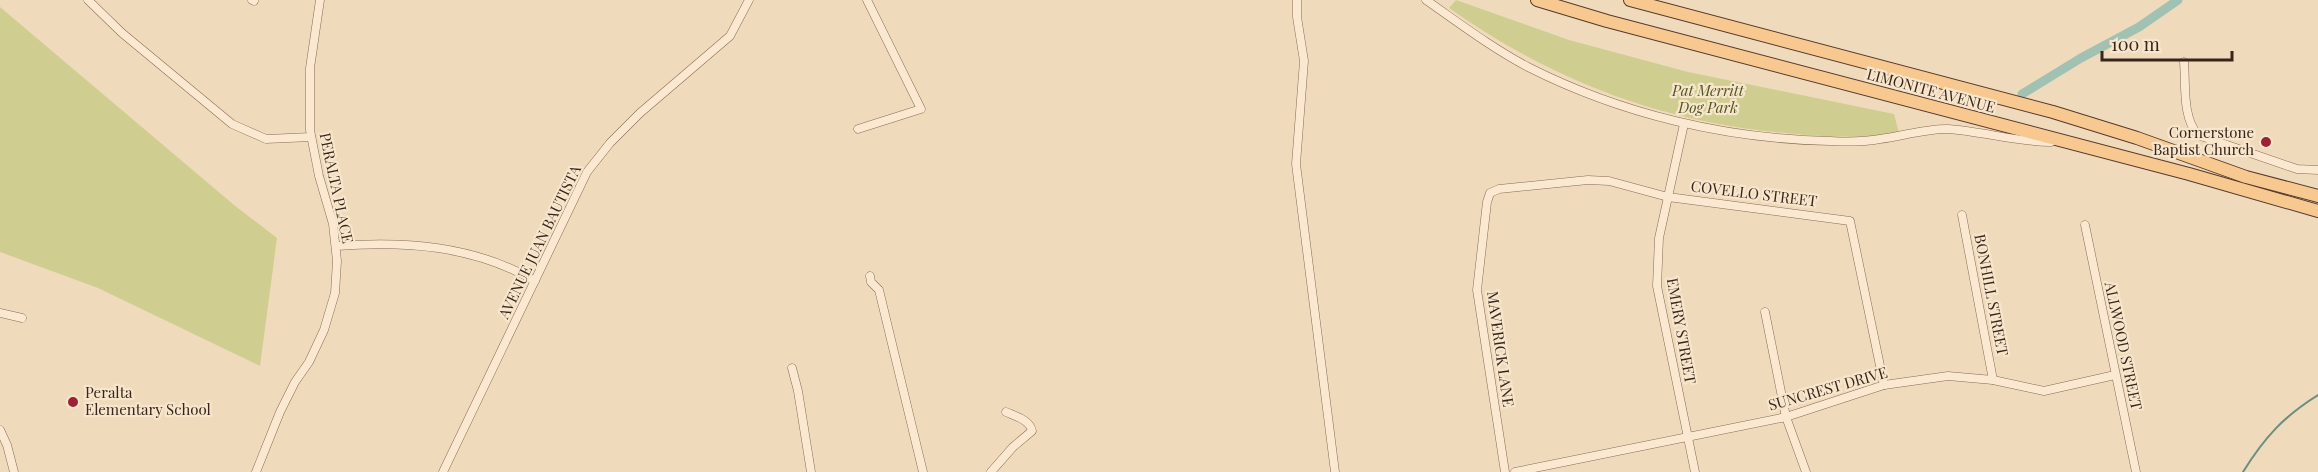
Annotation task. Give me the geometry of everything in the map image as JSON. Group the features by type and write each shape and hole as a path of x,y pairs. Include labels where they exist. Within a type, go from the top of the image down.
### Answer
{"main road":[{"name":"LIMONITE AVENUE","path":"1537,0 2318,211"},
{"name":"LIMONITE AVENUE","path":"1630,0 2053,112 2137,138 2246,177 2318,196"}],"street":[{"path":"88,0 122,33 232,124 266,139 311,137"},
{"name":"PERALTA PLACE","path":"256,472 280,412 295,382 309,362 324,330 335,292 336,246 332,215 319,176 311,137 310,68 320,0"},
{"name":"AVENUE JUAN BAUTISTA","path":"443,472 586,172 610,143 640,113 730,36 749,0"},
{"path":"858,129 921,109 867,0"},
{"path":"1297,0 1296,17 1304,61 1296,164 1335,472"},
{"path":"1426,0 1491,45 1536,70 1596,97 1684,124 1761,135 1828,141 1879,139 1945,129 1970,131 2030,142 2065,142"},
{"path":"2184,62 2188,114 2193,129 2198,135 2297,169 2318,170"},
{"name":"EMERY STREET","path":"1684,124 1659,237 1657,286 1695,472"},
{"name":"COVELLO STREET","path":"1490,193 1499,189 1588,180 1609,181 1668,197 1850,221 1884,385"},
{"name":"MAVERICK LANE","path":"1490,193 1485,211 1477,290 1505,472"},
{"name":"BONHILL STREET","path":"1962,215 1993,380"},
{"name":"ALLWOOD STREET","path":"2085,225 2136,472"},
{"path":"336,246 409,243 456,250 507,266 535,281"},
{"path":"870,276 871,282 879,290 923,472"},
{"path":"1765,312 1786,417 1806,472"},
{"path":"0,314 22,318"},
{"path":"792,368 811,472"},
{"name":"SUNCREST DRIVE","path":"1515,472 1786,417 1884,385 1948,376 1993,380 2044,391 2115,375"},
{"path":"991,472 1013,447 1032,431 1027,422 1006,412"},
{"path":"0,430 7,445 14,472"}],"green space":[{"name":"Pat Merritt Dog Park","path":"1456,0 1569,40 1688,72 1894,114 1899,133 1871,136 1814,136 1739,127 1651,108 1567,76 1527,56 1449,8"},
{"path":"0,7 234,205 277,238 260,366 98,288 0,252"}],"waterway":[{"path":"2022,94 2081,58 2139,27 2178,0"},
{"path":"2243,472 2276,429 2295,411 2318,395"}],"place":[{"name":"Cornerstone Baptist Church","path":"2266,142"},
{"name":"Peralta Elementary School","path":"73,402"}]}
